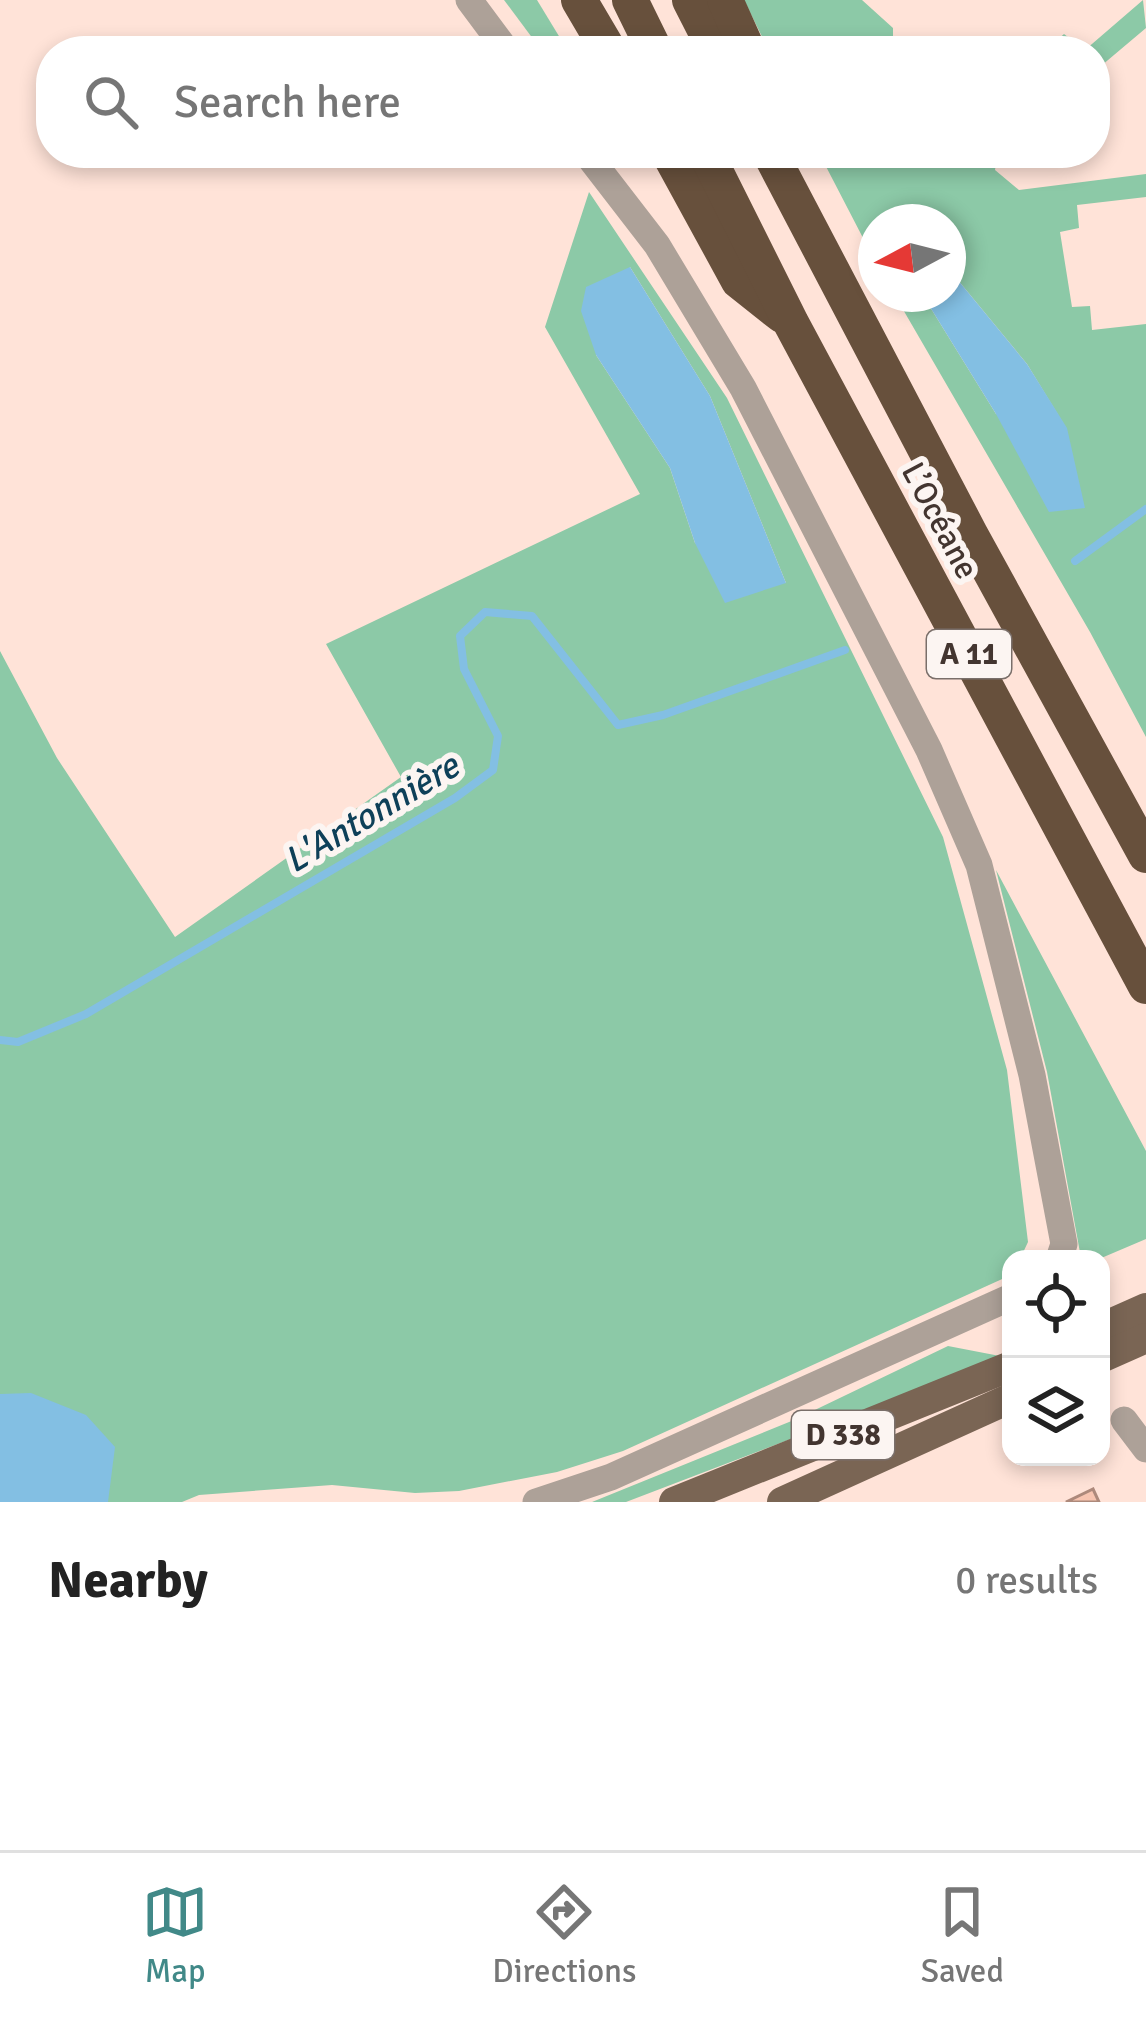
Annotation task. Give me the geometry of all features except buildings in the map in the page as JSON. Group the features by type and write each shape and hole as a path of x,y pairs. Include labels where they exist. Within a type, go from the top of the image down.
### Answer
{"highway":[{"path":"579,0 600,36"},
{"path":"630,0 648,36"},
{"path":"690,0 708,36"},
{"path":"725,0 741,36"},
{"path":"677,168 739,281 791,322"},
{"name":"L’Océane","path":"714,168 1146,986"},
{"name":"L’Océane","path":"778,168 1146,855"},
{"path":"804,168 810,228"}],"main road":[{"path":"1110,1324 1146,1308"},
{"path":"1110,1354 1146,1339"},
{"name":"D 338","path":"674,1502 1002,1370"},
{"name":"D 338","path":"718,1502 1002,1370"},
{"name":"D 338","path":"782,1502 1002,1402"}],"street":[{"path":"470,0 496,36"},
{"path":"598,168 657,245 743,388 929,750 971,846 1032,1075 1062,1250"},
{"path":"536,1502 611,1477 1002,1301"},
{"path":"1124,1420 1146,1449"}],"green space":[{"path":"504,0 537,0 559,36 531,36"},
{"path":"744,0 862,0 893,28 893,36 762,36"},
{"path":"1143,0 1146,28 1110,58 1110,36 1101,36"},
{"path":"827,168 995,168 1019,190 1146,174 1146,197 1077,205 1079,228 1060,232 1072,307 1090,306 1092,330 1146,324 1146,737 904,312 933,312 996,414 1066,428 1027,364 966,290 966,204 858,204 858,228"},
{"path":"589,192 727,398 943,837 1007,1070 1028,1242 1024,1250 1002,1250 1002,1279 623,1451 557,1472 459,1491 415,1493 332,1485 199,1495 182,1502 0,1502 0,651 57,758 175,937 401,777 326,644 640,494 545,327","holes":["630,267 710,396 786,583 695,543 670,468 596,355"]},
{"path":"996,870 1146,1151 1146,1239 1110,1254 1110,1250 1080,1250 1047,1072"},
{"path":"948,1346 1002,1356 626,1502 592,1502 794,1420"}],"water":[{"path":"630,267 710,396 786,583 725,603 695,543 670,468 596,355 581,311 586,287"},
{"path":"966,290 1027,364 1067,428 1085,508 1049,512 933,312 966,312"},
{"path":"31,1393 86,1415 115,1447 108,1502 0,1502 0,1394"}],"waterway":[{"name":"L'Antonnière","path":"1075,561 1146,509"},
{"name":"L'Antonnière","path":"0,1040 18,1042 86,1014 455,798 493,770 498,736 464,669 460,636 485,612 532,616 618,725 663,715 845,650"}]}
